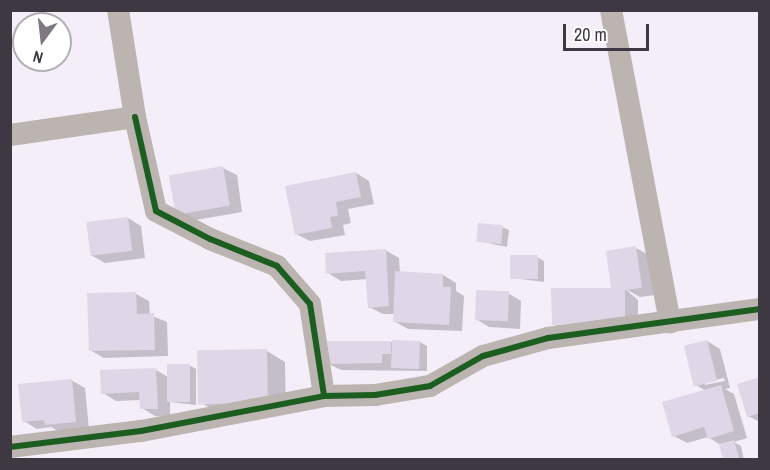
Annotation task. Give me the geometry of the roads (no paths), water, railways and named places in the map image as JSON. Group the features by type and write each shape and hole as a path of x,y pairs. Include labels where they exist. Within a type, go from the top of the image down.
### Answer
{"street":[{"path":"118,10 135,117 156,211 210,239 278,266 309,304 324,396"},
{"path":"611,10 670,322"},
{"path":"10,135 135,117"},
{"path":"10,447 141,431 324,396 375,395 430,386 483,356 548,338 759,309"}]}
